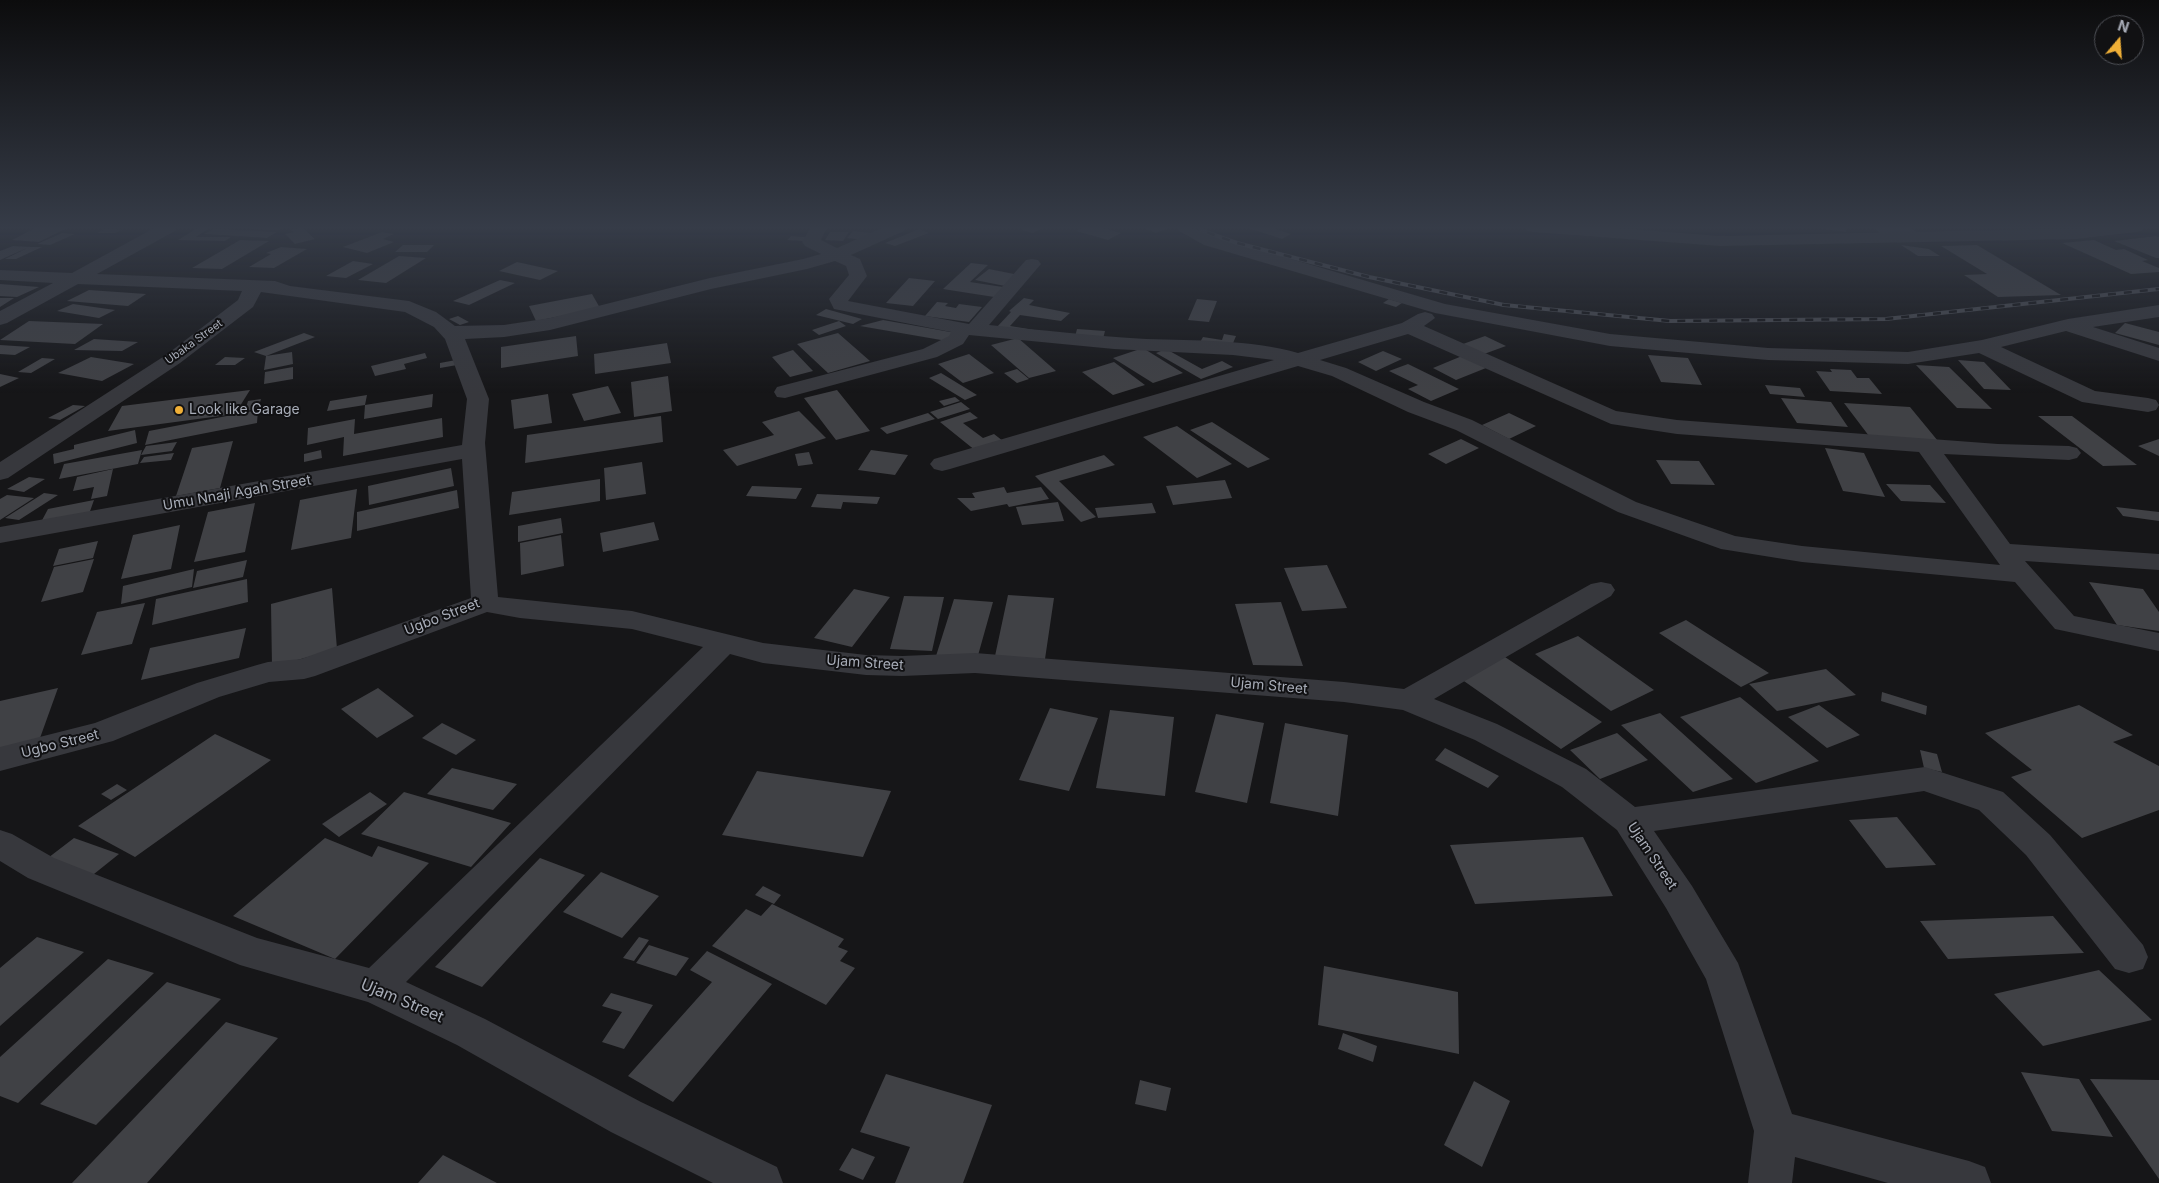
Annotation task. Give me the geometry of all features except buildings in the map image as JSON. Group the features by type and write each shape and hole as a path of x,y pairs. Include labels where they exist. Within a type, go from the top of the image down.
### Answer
{"street":[{"path":"0,318 68,282"},
{"path":"156,282 275,287 409,307 426,314 450,331 465,333 504,331 550,324 719,282"},
{"path":"852,282 839,296 838,299 841,305 969,329 1114,343 1233,349 1302,359 1339,372 1416,407 1464,425 1627,508 1730,543 1802,554 2024,575"},
{"path":"785,392 930,353 956,340 1014,282"},
{"path":"1351,282 1442,309 1610,340 1768,354 1908,358 1982,346 2068,325 2159,311"},
{"name":"Ubaka Street","path":"0,473 173,359 235,313 246,303 254,286"},
{"path":"942,464 1409,327 1442,309"},
{"path":"2068,325 2159,356"},
{"path":"1409,327 1612,417 1677,427 1998,451 2069,453"},
{"name":"Ugbo Street","path":"0,760 38,748 102,734 208,690 268,672 304,669 485,602 474,450 478,399 450,331"},
{"path":"1982,346 2090,397 2148,405"},
{"path":"1926,446 2002,551 2065,623 2159,642"},
{"name":"Umu Nnaji Agah Street","path":"0,535 355,473 474,450"},
{"path":"2002,551 2159,562"},
{"path":"1408,700 1601,590"},
{"name":"Ujam Street","path":"485,602 512,608 632,620 763,653 866,665 902,666 975,663 1344,692 1408,700 1486,732 1574,778 1630,821 1679,898 1724,975 1776,1131 1770,1183"},
{"path":"376,987 724,643"},
{"path":"1630,821 1925,779 1991,801 2038,845 2129,957"},
{"name":"Ujam Street","path":"0,844 41,868 253,953 376,987 471,1032 626,1117 761,1183"},
{"path":"1776,1131 1969,1183"}],"railway":[{"path":"1394,282 1504,305 1670,321 1886,319 2159,289"}],"place":[{"name":"Look like Garage","path":"179,410"}]}
